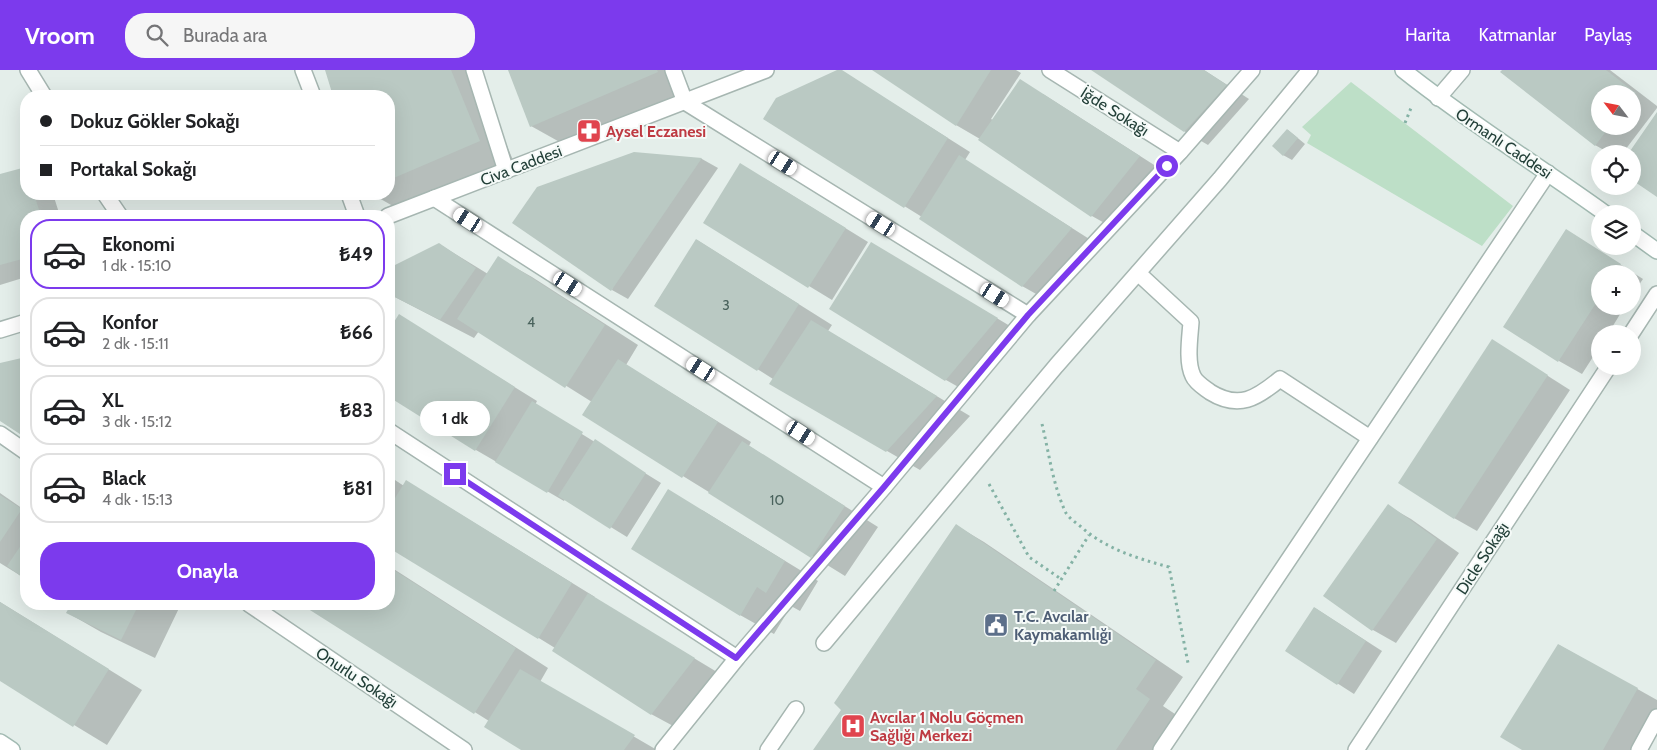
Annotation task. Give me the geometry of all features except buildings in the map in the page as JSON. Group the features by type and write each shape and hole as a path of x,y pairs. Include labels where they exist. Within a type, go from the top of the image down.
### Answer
{"street":[{"path":"28,70 40,90"},
{"path":"303,70 311,90"},
{"path":"474,70 506,171"},
{"path":"674,70 685,102 1028,315"},
{"name":"Civa Caddesi","path":"395,213 766,70"},
{"name":"İğde Sokağı","path":"1050,70 1180,152"},
{"path":"663,750 736,658 884,487 1028,315 1180,152 1252,70"},
{"path":"824,643 1040,385 1220,179 1310,70"},
{"name":"Ormanlı Caddesi","path":"1403,70 1438,98 1593,205"},
{"path":"1438,98 1462,70"},
{"path":"1161,750 1548,173"},
{"path":"434,198 884,487"},
{"path":"1641,239 1657,251"},
{"path":"1138,273 1191,322 1188,350 1193,377 1204,388 1220,398 1243,401 1260,396 1280,379 1370,438"},
{"path":"1637,325 1657,294"},
{"path":"0,330 20,324"},
{"name":"Dicle Sokağı","path":"1356,750 1603,375"},
{"path":"0,434 20,448"},
{"path":"395,435 736,658"},
{"name":"Onurlu Sokağı","path":"259,610 464,750"},
{"path":"768,750 796,709"},
{"path":"1639,750 1657,716"}],"path":[{"path":"1040,385 1040,418 1057,488 1067,515 1108,547 1131,557 1169,567 1195,698"},
{"path":"977,460 1029,557 1061,578"},
{"path":"1054,591 1089,534"}],"green space":[{"path":"1351,82 1513,206 1482,246 1307,143 1311,135 1302,127"}],"place":[{"name":"Aysel Eczanesi","path":"589,131"},
{"name":"T.C. Avcılar Kaymakamlığı","path":"996,625"},
{"name":"Avcılar 1 Nolu Göçmen Sağlığı Merkezi","path":"853,726"}],"route":[{"path":"455,474 736,658 884,487 1028,315 1167,166"}]}
